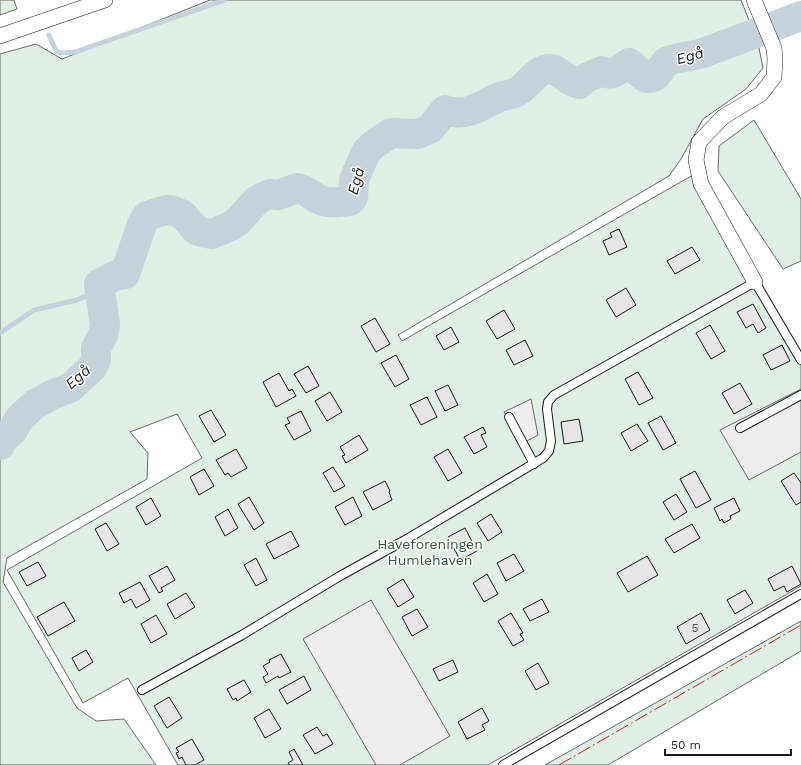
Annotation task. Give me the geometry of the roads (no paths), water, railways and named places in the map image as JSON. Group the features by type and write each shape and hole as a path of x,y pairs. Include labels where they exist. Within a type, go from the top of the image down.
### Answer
{"street":[{"path":"0,36 105,0"},
{"path":"754,0 774,48 774,77 761,94 723,117 699,142 696,160 701,184 755,282"}],"lane":[{"path":"142,690 242,635 340,576 534,464 543,458 549,451 551,441 547,409 548,402 554,395 755,282 801,360"},
{"path":"740,428 801,395"},
{"path":"510,417 534,464"},
{"path":"503,765 801,594"}],"waterway":[{"path":"49,35 56,51 60,53 75,52 225,0"},
{"name":"Egå","path":"0,445 1,441 13,430 19,419 35,404 51,395 70,388 92,368 96,360 96,348 103,335 105,325 99,284 117,275 125,274 142,224 147,216 166,210 174,211 183,215 196,230 212,234 231,226 238,221 256,201 270,194 278,195 298,188 325,202 350,201 353,197 354,180 366,152 373,145 391,133 418,134 430,129 445,110 459,113 466,112 497,98 515,93 546,69 560,73 571,81 579,84 586,78 602,71 606,73 613,73 629,63 643,76 651,78 656,75 666,62 703,53 801,16"},
{"path":"0,333 34,310 77,300 100,290"}],"park label":[{"name":"Haveforeningen Humlehaven","path":"430,552"}]}
